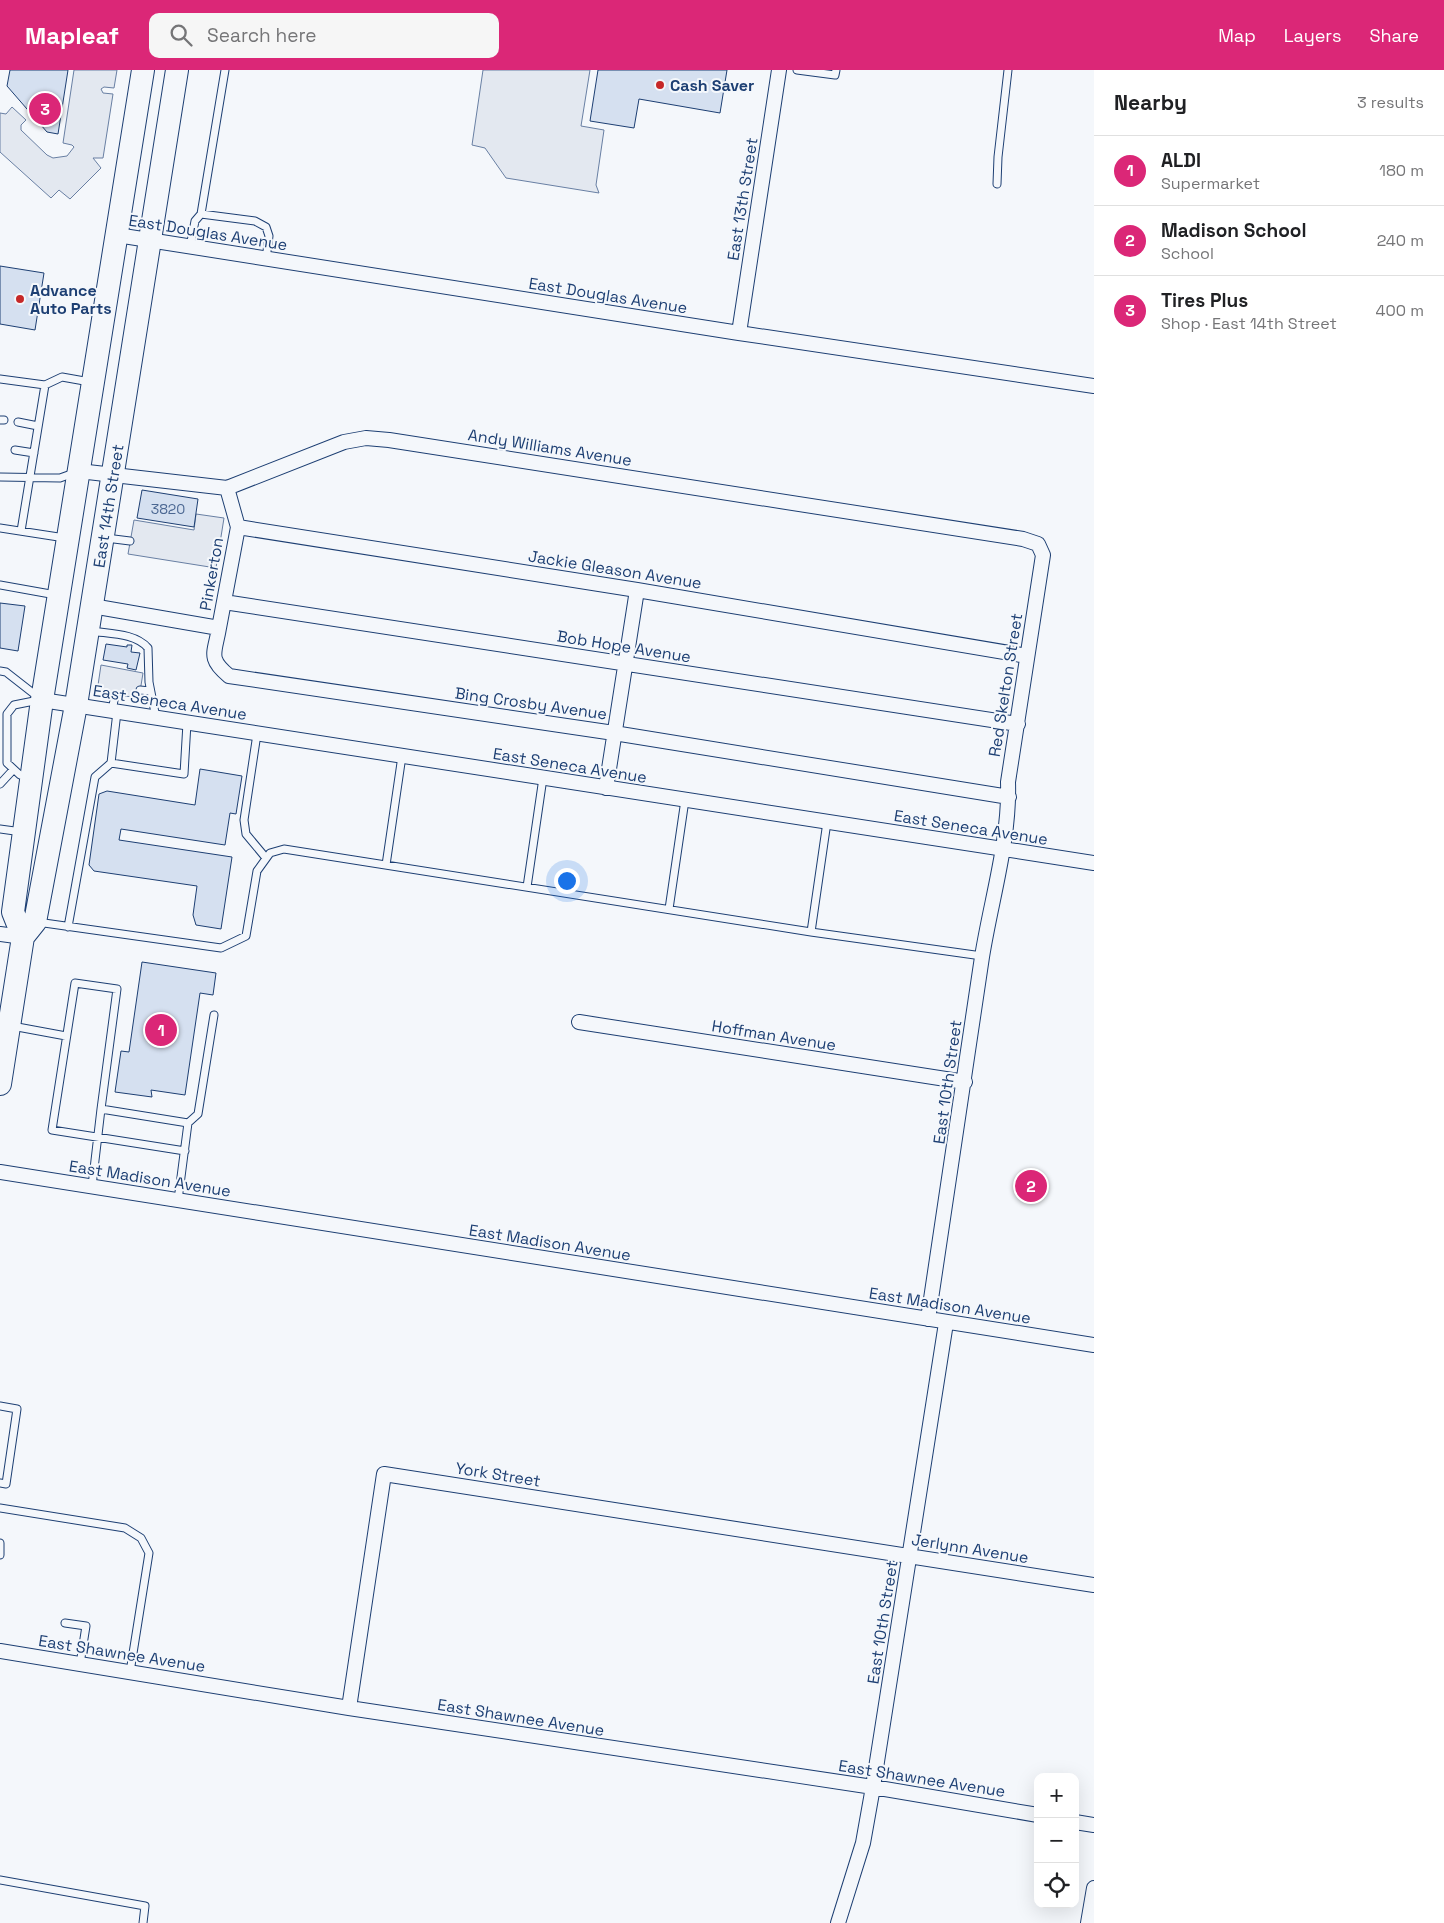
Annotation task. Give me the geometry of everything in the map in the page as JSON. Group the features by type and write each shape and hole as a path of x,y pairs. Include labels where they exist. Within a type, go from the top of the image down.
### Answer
{"main road":[{"path":"29,930 13,912 24,833 23,773 42,700 143,70"},
{"name":"East 14th Street","path":"0,1084 9,1026 76,705 177,70"}],"street":[{"name":"East 13th Street","path":"739,333 779,70"},
{"name":"East Douglas Avenue","path":"117,235 739,333 1094,386"},
{"name":"Andy Williams Avenue","path":"79,471 227,488 344,442 366,438 1023,538"},
{"path":"227,488 238,527"},
{"name":"Jackie Gleason Avenue","path":"238,527 637,590 1027,656"},
{"name":"Pinkerton","path":"220,628 238,527"},
{"name":"Red Skelton Street","path":"1002,850 1008,782 1043,555 1038,544 1023,538"},
{"path":"606,788 637,590"},
{"name":"Bob Hope Avenue","path":"224,602 1018,724"},
{"path":"92,606 220,628"},
{"name":"Bing Crosby Avenue","path":"220,628 214,656 216,665 229,676 614,733 1008,797"},
{"name":"East Seneca Avenue","path":"42,700 1094,863"},
{"name":"East 10th Street","path":"928,1320 965,1082 982,956 1002,850"},
{"path":"0,934 29,930"},
{"name":"Hoffman Avenue","path":"579,1022 965,1082"},
{"name":"East Madison Avenue","path":"0,1172 946,1324 1094,1346"},
{"name":"East 10th Street","path":"838,1923 863,1843 946,1324"},
{"name":"York Street","path":"349,1708 384,1474 841,1544"},
{"name":"Jerlynn Avenue","path":"841,1544 910,1557 1094,1585"},
{"name":"East Shawnee Avenue","path":"0,1651 349,1708 873,1787 1034,1815"},
{"path":"1079,1823 1094,1825"},
{"path":"1088,1923 1094,1888"}],"lane":[{"path":"190,247 195,221 201,214 225,70"},
{"path":"798,70 835,75 836,70"},
{"path":"997,184 998,157 1008,70"},
{"path":"201,214 255,221 266,227 269,236 266,259"},
{"path":"0,379 45,385 62,377 93,382"},
{"path":"21,531 45,385"},
{"path":"18,422 38,426"},
{"path":"15,450 34,453"},
{"path":"0,476 60,478 79,471"},
{"path":"0,528 68,538"},
{"path":"103,537 130,542"},
{"path":"0,585 59,595"},
{"path":"88,631 142,642 148,648 150,655 150,691 156,718"},
{"path":"0,671 6,672 42,700"},
{"path":"140,690 150,691"},
{"path":"68,927 95,777 111,763 115,694"},
{"path":"23,773 7,763 4,729 7,714 14,705 42,700"},
{"path":"111,763 184,774 187,723"},
{"path":"257,734 244,820 246,834 266,858"},
{"path":"386,865 402,756"},
{"path":"0,784 23,773"},
{"path":"526,887 543,778"},
{"path":"669,908 685,800"},
{"path":"811,932 827,822"},
{"path":"0,829 24,833"},
{"path":"29,930 68,927 221,948 246,936 257,871 270,853 284,849 669,908 811,932 982,956"},
{"path":"92,1186 98,1137 101,1109 117,989 75,983 52,1130 98,1137 185,1151"},
{"path":"178,1200 188,1123 198,1114 214,1015"},
{"path":"9,1026 66,1036"},
{"path":"101,1109 188,1123"},
{"path":"0,1406 17,1409 6,1484 0,1483"},
{"path":"0,1508 126,1528 141,1538 148,1553 130,1672"},
{"path":"0,1543 0,1555"},
{"path":"65,1623 86,1626 80,1664"},
{"path":"0,1880 145,1906 143,1923"}],"shaded area":[{"path":"74,70 117,70 114,88 104,87 101,89 103,93 113,94 103,158 93,158 101,168 70,199 59,190 51,198 0,152 0,113 6,114 12,107 26,120 21,125 21,130 47,155 53,158 67,156 74,147 63,143"},
{"path":"483,70 590,70 581,126 604,130 596,185 599,193 506,178 485,148 472,145"},
{"path":"196,514 224,518 216,568 128,554 134,520 194,530"},
{"path":"101,665 143,673 139,698 97,692"}],"building":[{"path":"10,70 68,70 58,134 47,132 7,86"},
{"name":"Cash Saver","path":"598,70 727,70 720,113 639,99 634,128 590,121"},
{"name":"Advance Auto Parts","path":"0,266 44,273 35,330 0,324"},
{"path":"142,490 198,499 194,527 137,518"},
{"path":"0,603 25,606 18,651 0,648"},
{"path":"106,644 127,647 127,645 132,645 131,652 140,653 136,670 127,668 128,664 103,660"},
{"path":"200,769 242,776 236,814 230,813 225,845 121,829 119,840 232,857 221,929 196,925 193,915 197,886 94,871 89,865 99,794 107,791 195,805"},
{"path":"142,962 216,973 213,995 200,993 185,1095 151,1090 152,1097 115,1092 121,1051 129,1052"}],"place":[{"name":"Cash Saver","path":"660,85"},
{"name":"Tires Plus","path":"45,109"},
{"name":"Advance Auto Parts","path":"20,299"},
{"name":"ALDI","path":"161,1030"},
{"name":"Madison School","path":"1031,1186"}]}
